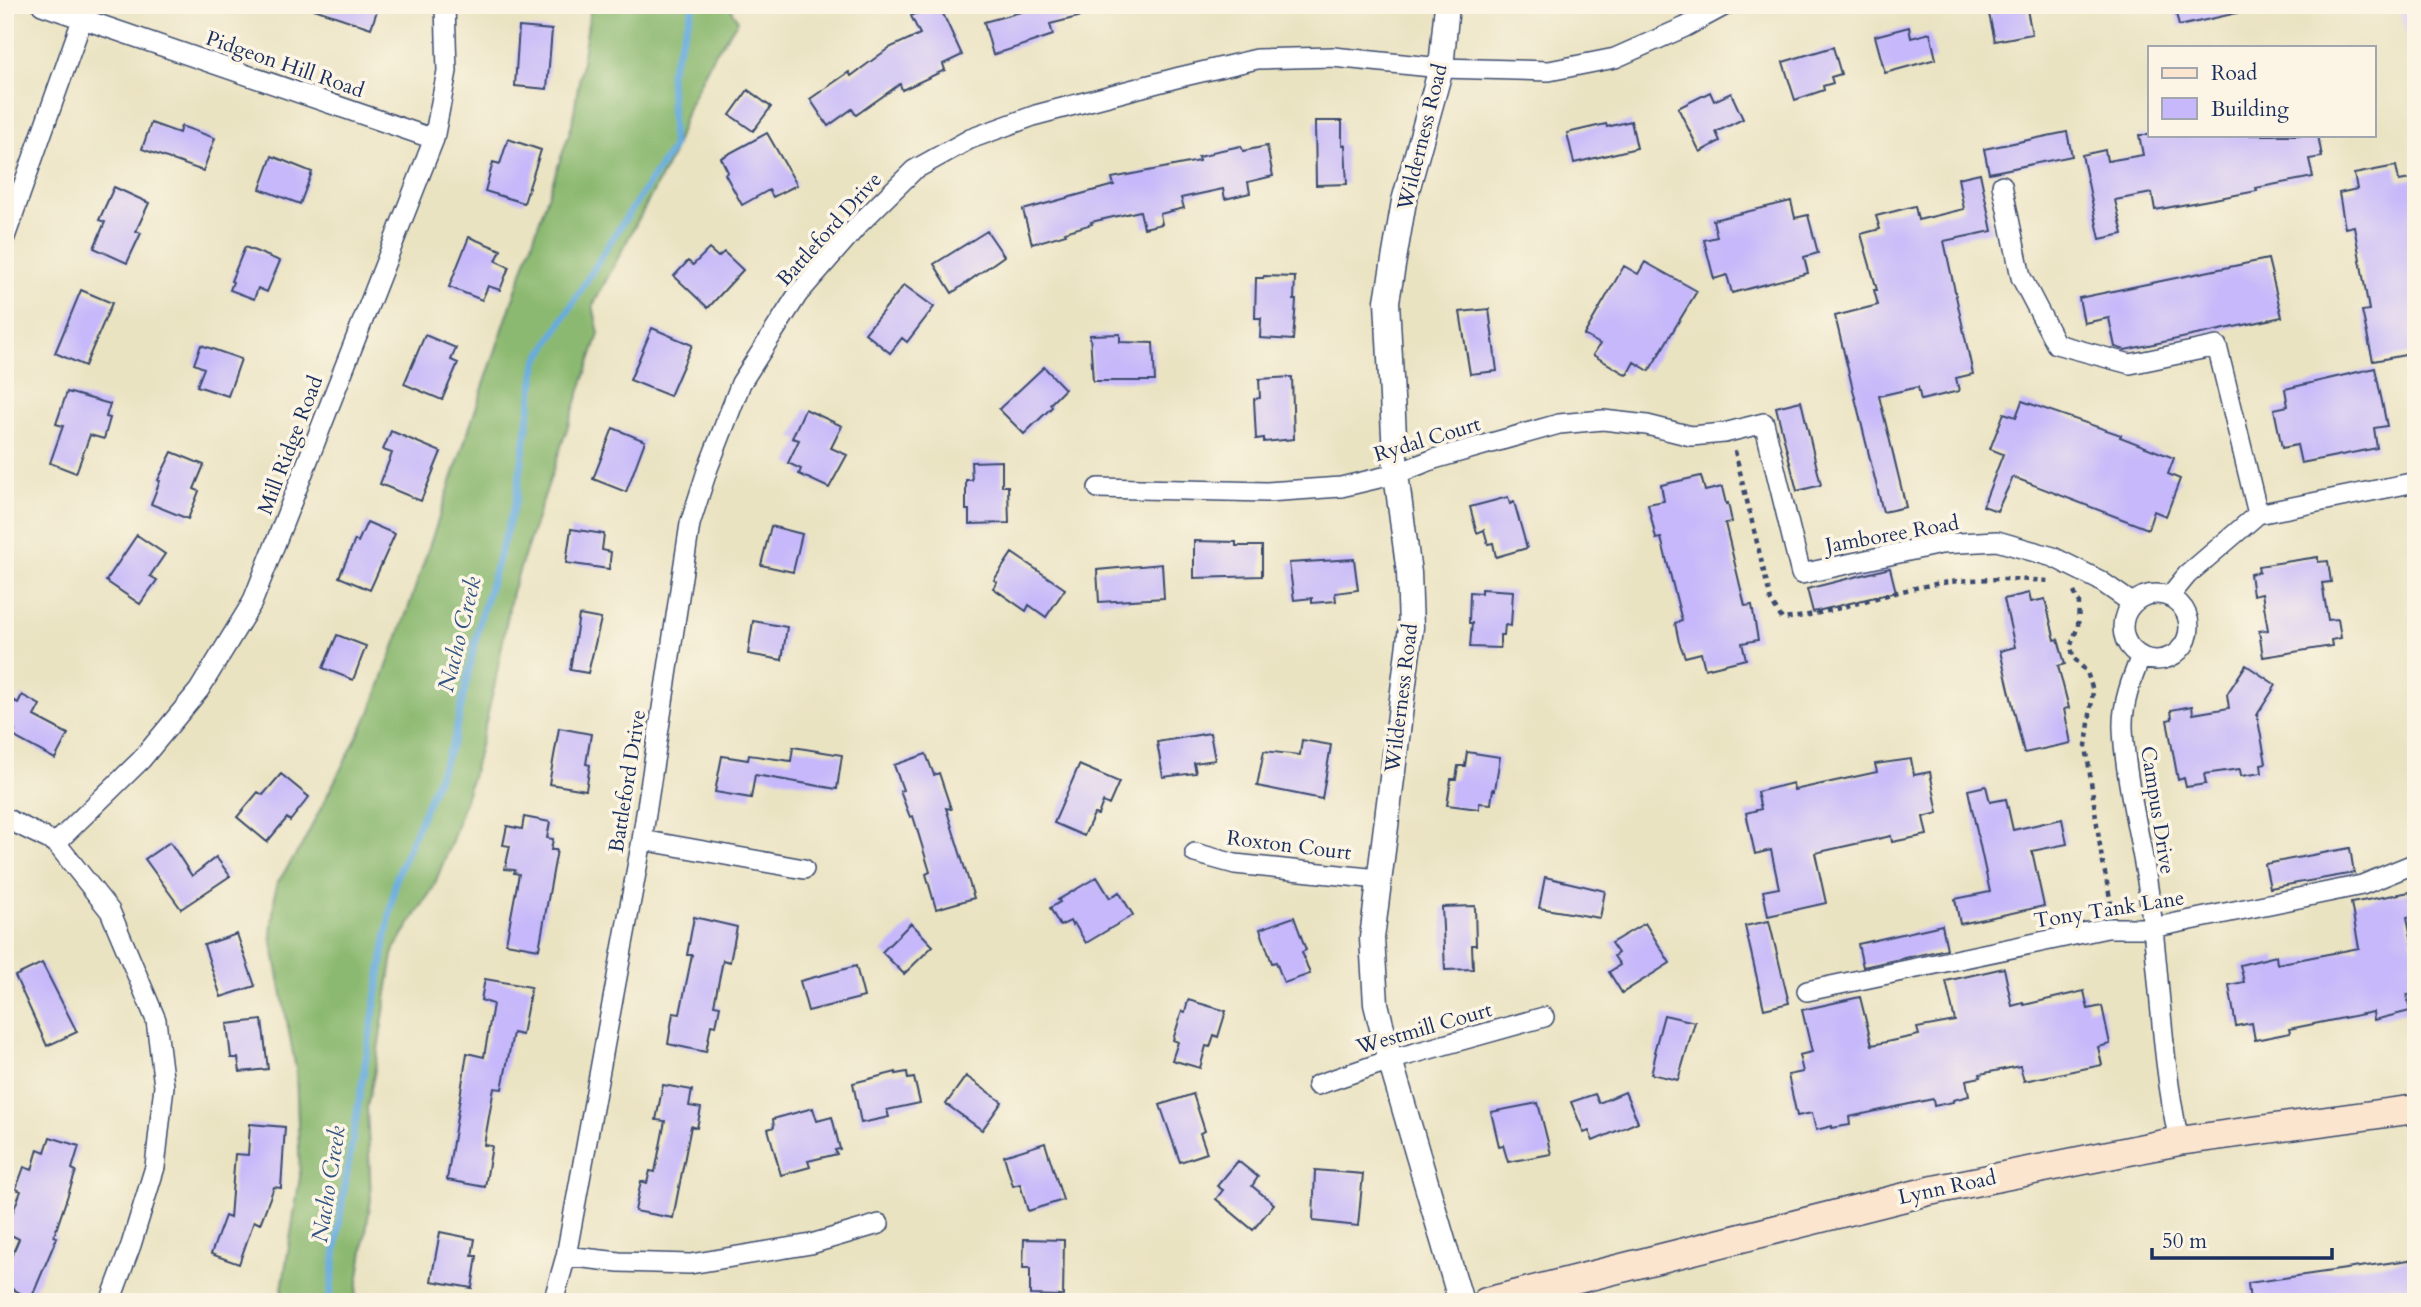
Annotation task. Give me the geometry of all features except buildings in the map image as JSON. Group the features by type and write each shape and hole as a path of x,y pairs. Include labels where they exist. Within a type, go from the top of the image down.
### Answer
{"main road":[{"name":"Lynn Road","path":"1486,1302 1888,1200 2179,1140 2416,1109"}],"street":[{"name":"Pidgeon Hill Road","path":"42,5 434,139"},
{"name":"Mill Ridge Road","path":"56,842 141,760 199,690 252,603 434,139 447,71 445,5"},
{"name":"Wilderness Road","path":"1447,5 1441,68 1404,201 1387,301 1396,474 1409,572 1412,627 1377,879 1372,938 1376,1004 1461,1302"},
{"name":"Battleford Drive","path":"553,1302 566,1256 642,840 690,524 708,468 741,383 798,294 859,225 914,170 970,139 1036,115 1257,59 1333,57 1441,68 1549,71 1615,58 1685,27 1726,5"},
{"path":"5,237 82,20"},
{"path":"2002,185 2021,277 2056,344 2130,364 2217,346 2258,514"},
{"name":"Rydal Court","path":"1098,488 1267,492 1341,487 1396,474 1434,459 1559,424 1603,420 1647,425 1691,436 1724,433 1764,423"},
{"name":"Jamboree Road","path":"1764,423 1801,573 1941,544 1997,541 2053,557 2099,580 2132,603"},
{"path":"2169,597 2187,575 2258,514 2416,482"},
{"path":"2151,594 2169,597 2187,613 2188,639 2177,652 2167,658 2158,660 2141,656 2132,649 2123,624 2132,603 2151,594"},
{"name":"Campus Drive","path":"2141,656 2130,685 2122,725 2147,882 2170,1099 2179,1140"},
{"path":"5,818 56,842 110,911 156,1020 164,1086 155,1167 110,1302"},
{"path":"642,840 804,869"},
{"name":"Roxton Court","path":"1195,853 1235,864 1377,879"},
{"name":"Tony Tank Lane","path":"1807,991 2107,929 2152,928 2362,885 2416,863"},
{"name":"Westmill Court","path":"1317,1085 1390,1060 1544,1017"},
{"path":"566,1256 619,1262 690,1264 811,1244 879,1224"}],"path":[{"path":"1735,450 1771,601 1782,619 1808,617 1930,585 1997,580 2046,580 2059,583"},
{"path":"2071,585 2079,603 2078,626 2071,645 2073,657 2087,672 2093,691 2086,746 2113,915"}],"shaded area":[{"path":"2398,5 2416,5 2416,71 2405,31"}],"green space":[{"path":"591,5 729,5 738,21 712,58 689,105 672,156 593,305 599,334 512,592 494,688 473,774 452,841 433,888 394,949 367,1107 371,1199 355,1302 280,1302 300,1177 296,1070 271,935 276,885 302,845 371,710 408,609 572,125"}],"waterway":[{"name":"Nacho Creek","path":"329,1302 342,1203 396,878 454,739 481,616 516,500 537,362 612,239 673,147 670,72 694,5"}]}
